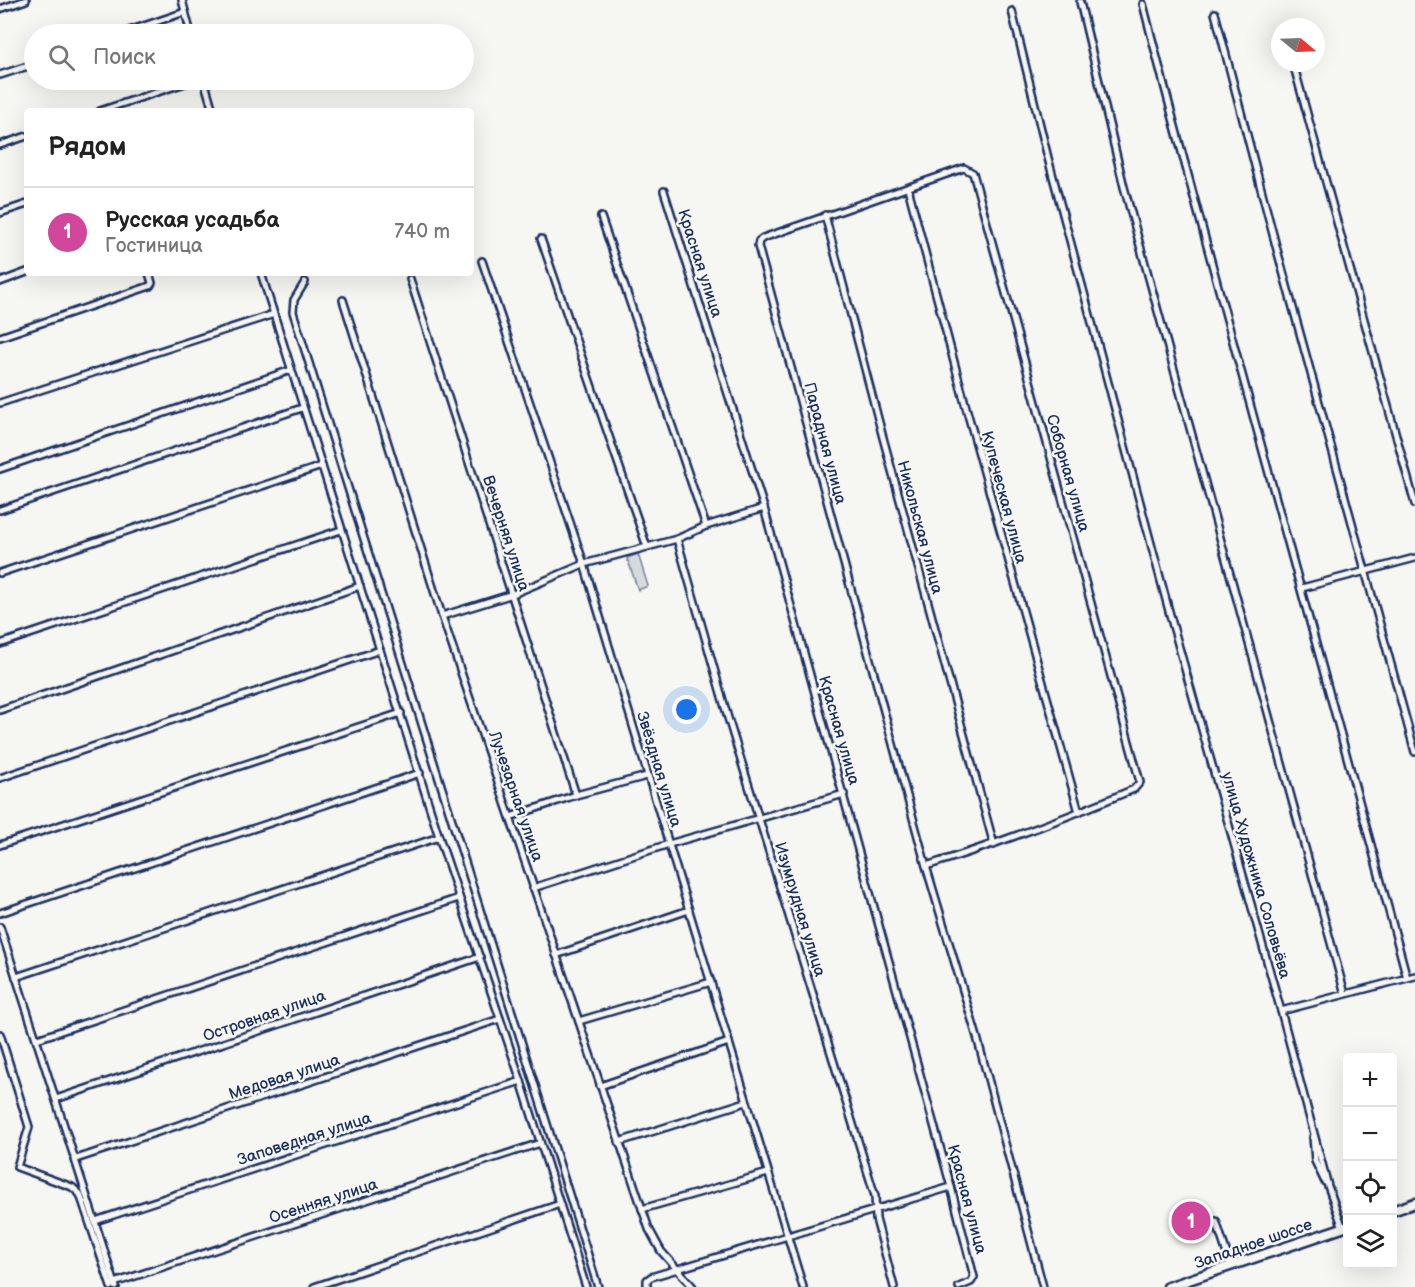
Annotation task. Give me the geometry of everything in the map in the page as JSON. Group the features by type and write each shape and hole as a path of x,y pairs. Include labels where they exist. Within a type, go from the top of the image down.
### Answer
{"main road":[{"path":"1397,1209 1415,1203"},
{"name":"Западное шоссе","path":"1168,1287 1343,1228"}],"street":[{"path":"0,9 26,0"},
{"path":"182,0 188,24"},
{"path":"1080,2 1124,188 1345,994"},
{"path":"1143,4 1197,213 1302,588 1407,978"},
{"path":"150,24 185,12"},
{"name":"улица Художника Соловьёва","path":"1012,12 1048,159 1173,626 1313,1132 1315,1161 1343,1222"},
{"path":"1215,13 1273,235 1415,752"},
{"path":"0,75 24,67"},
{"path":"1295,72 1415,504"},
{"path":"109,108 164,90"},
{"path":"207,90 212,108"},
{"path":"0,145 24,137"},
{"name":"Парадная улица","path":"968,169 960,168 825,215 763,238 759,241 758,246 927,866 977,1037 1043,1287"},
{"name":"Соборная улица","path":"968,169 973,173 1140,778 1139,785 1134,789 1079,812"},
{"name":"Купеческая улица","path":"908,188 970,422 1079,812"},
{"name":"Красная улица","path":"664,191 765,508 951,1187 973,1273 973,1280 959,1287"},
{"path":"0,213 24,205"},
{"name":"Никольская улица","path":"825,215 994,845"},
{"path":"601,217 706,526"},
{"path":"541,239 647,547"},
{"name":"Звёздная улица","path":"482,261 584,564 803,1287"},
{"path":"0,282 24,273"},
{"path":"0,337 150,285 152,283 150,276"},
{"path":"262,276 439,837 521,1081 586,1287"},
{"name":"Вечерняя улица","path":"410,279 576,795"},
{"path":"305,282 294,300 293,312 598,1287"},
{"name":"Лучезарная улица","path":"343,300 442,616 618,1142 654,1240 693,1287"},
{"path":"0,403 274,314"},
{"path":"0,468 291,370"},
{"path":"0,510 302,408"},
{"path":"0,573 322,466"},
{"path":"442,616 513,594 584,564 677,539 706,526 765,508"},
{"path":"0,644 341,530"},
{"name":"Изумрудная улица","path":"677,539 758,818 871,1185 876,1219 894,1287"},
{"path":"1302,588 1365,569 1415,558"},
{"path":"0,710 360,586"},
{"path":"0,778 380,650"},
{"path":"0,845 401,713"},
{"path":"0,912 420,773"},
{"path":"510,817 576,795 647,776"},
{"path":"533,888 669,843 844,794"},
{"path":"927,866 994,845 1079,812"},
{"path":"16,977 439,837"},
{"path":"37,1039 459,898"},
{"path":"556,955 689,910"},
{"path":"0,927 76,1159 114,1286"},
{"name":"Островная улица","path":"56,1099 480,957"},
{"path":"1281,1011 1415,976"},
{"path":"579,1021 711,982"},
{"name":"Медовая улица","path":"76,1159 500,1019"},
{"path":"0,1034 30,1127 17,1167 72,1187 80,1194 114,1286"},
{"path":"600,1086 729,1042"},
{"name":"Заповедная улица","path":"95,1221 521,1081"},
{"path":"618,1142 746,1102"},
{"name":"Осенняя улица","path":"114,1286 540,1143"},
{"path":"642,1209 768,1173"},
{"path":"647,1287 646,1282 649,1278 951,1187"},
{"path":"314,1287 560,1204"},
{"path":"1216,1221 1231,1266"}],"shaded area":[{"path":"638,554 648,586 638,590 627,558"}],"place":[{"name":"Русская усадьба","path":"1191,1221"}]}
